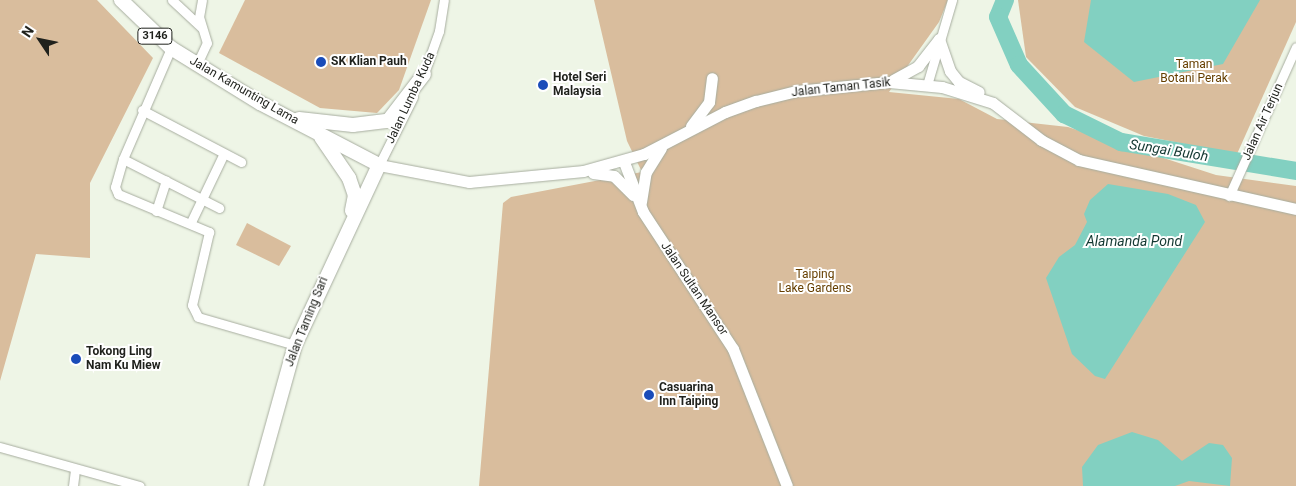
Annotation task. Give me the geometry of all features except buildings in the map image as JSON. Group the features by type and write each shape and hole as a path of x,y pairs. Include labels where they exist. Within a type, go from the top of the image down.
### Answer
{"main road":[{"name":"Jalan Kamunting Lama","path":"121,0 171,48 286,116 379,165"},
{"path":"286,116 376,125 398,112 424,74"},
{"path":"320,135 350,178 355,195 351,219"},
{"name":"Jalan Taming Sari","path":"256,486 295,345 351,219 379,165"}],"street":[{"path":"172,0 201,27"},
{"path":"197,64 207,43 201,27 202,0"},
{"name":"Jalan Lumba Kuda","path":"379,165 424,74 444,0"},
{"path":"927,84 952,0"},
{"path":"889,82 918,66 939,39"},
{"path":"939,39 958,82 993,103"},
{"path":"171,48 142,110 123,159 115,187 118,194 156,211 191,222 209,232 192,305 198,317 295,345"},
{"name":"Jalan Air Terjun","path":"1229,196 1296,48"},
{"path":"688,129 706,108 712,78"},
{"name":"Jalan Taman Tasik","path":"379,165 468,182 584,171 624,162 666,143 688,129 725,112 796,92 889,82 927,84 993,103 1041,140 1079,160 1229,196 1296,209"},
{"path":"142,110 241,162"},
{"path":"641,207 646,172 666,143"},
{"path":"191,222 224,153"},
{"path":"123,159 220,208"},
{"path":"624,162 641,207"},
{"path":"584,171 614,176 641,207"},
{"path":"156,211 166,181"},
{"name":"Jalan Sultan Mansor","path":"641,207 733,349 787,486"},
{"path":"0,447 140,486"},
{"path":"73,486 74,469"}],"green space":[{"path":"0,0 97,0 153,58 90,183 90,258 36,254 0,381"},
{"name":"SK Klian Pauh","path":"245,0 431,0 399,90 377,113 320,108 219,53"},
{"name":"Taiping Lake Gardens","path":"594,0 948,0 939,22 889,92 959,99 997,119 1068,127 1216,175 1296,186 1296,486 479,486 503,203 511,197 642,172 627,141"},
{"name":"Taman Botani Perak","path":"1018,0 1296,0 1296,22 1237,154 1144,136 1075,107 1026,57"},
{"path":"247,223 291,246 279,266 236,245"}],"water":[{"path":"1091,0 1260,0 1223,64 1134,82 1084,42"},
{"name":"Alamanda Pond","path":"1108,184 1168,194 1196,205 1205,222 1105,379 1095,376 1072,354 1046,278 1059,257 1075,245 1087,222 1084,214 1090,200"},
{"path":"1132,432 1158,440 1182,461 1209,443 1223,445 1232,458 1230,486 1189,481 1175,486 1083,486 1082,467 1098,445"}],"waterway":[{"name":"Sungai Buloh","path":"1005,0 998,17 1019,65 1064,114 1121,142 1296,171"}],"place":[{"name":"SK Klian Pauh","path":"321,62"},
{"name":"Hotel Seri Malaysia","path":"543,85"},
{"name":"Tokong Ling Nam Ku Miew","path":"76,359"},
{"name":"Casuarina Inn Taiping","path":"649,395"}]}
